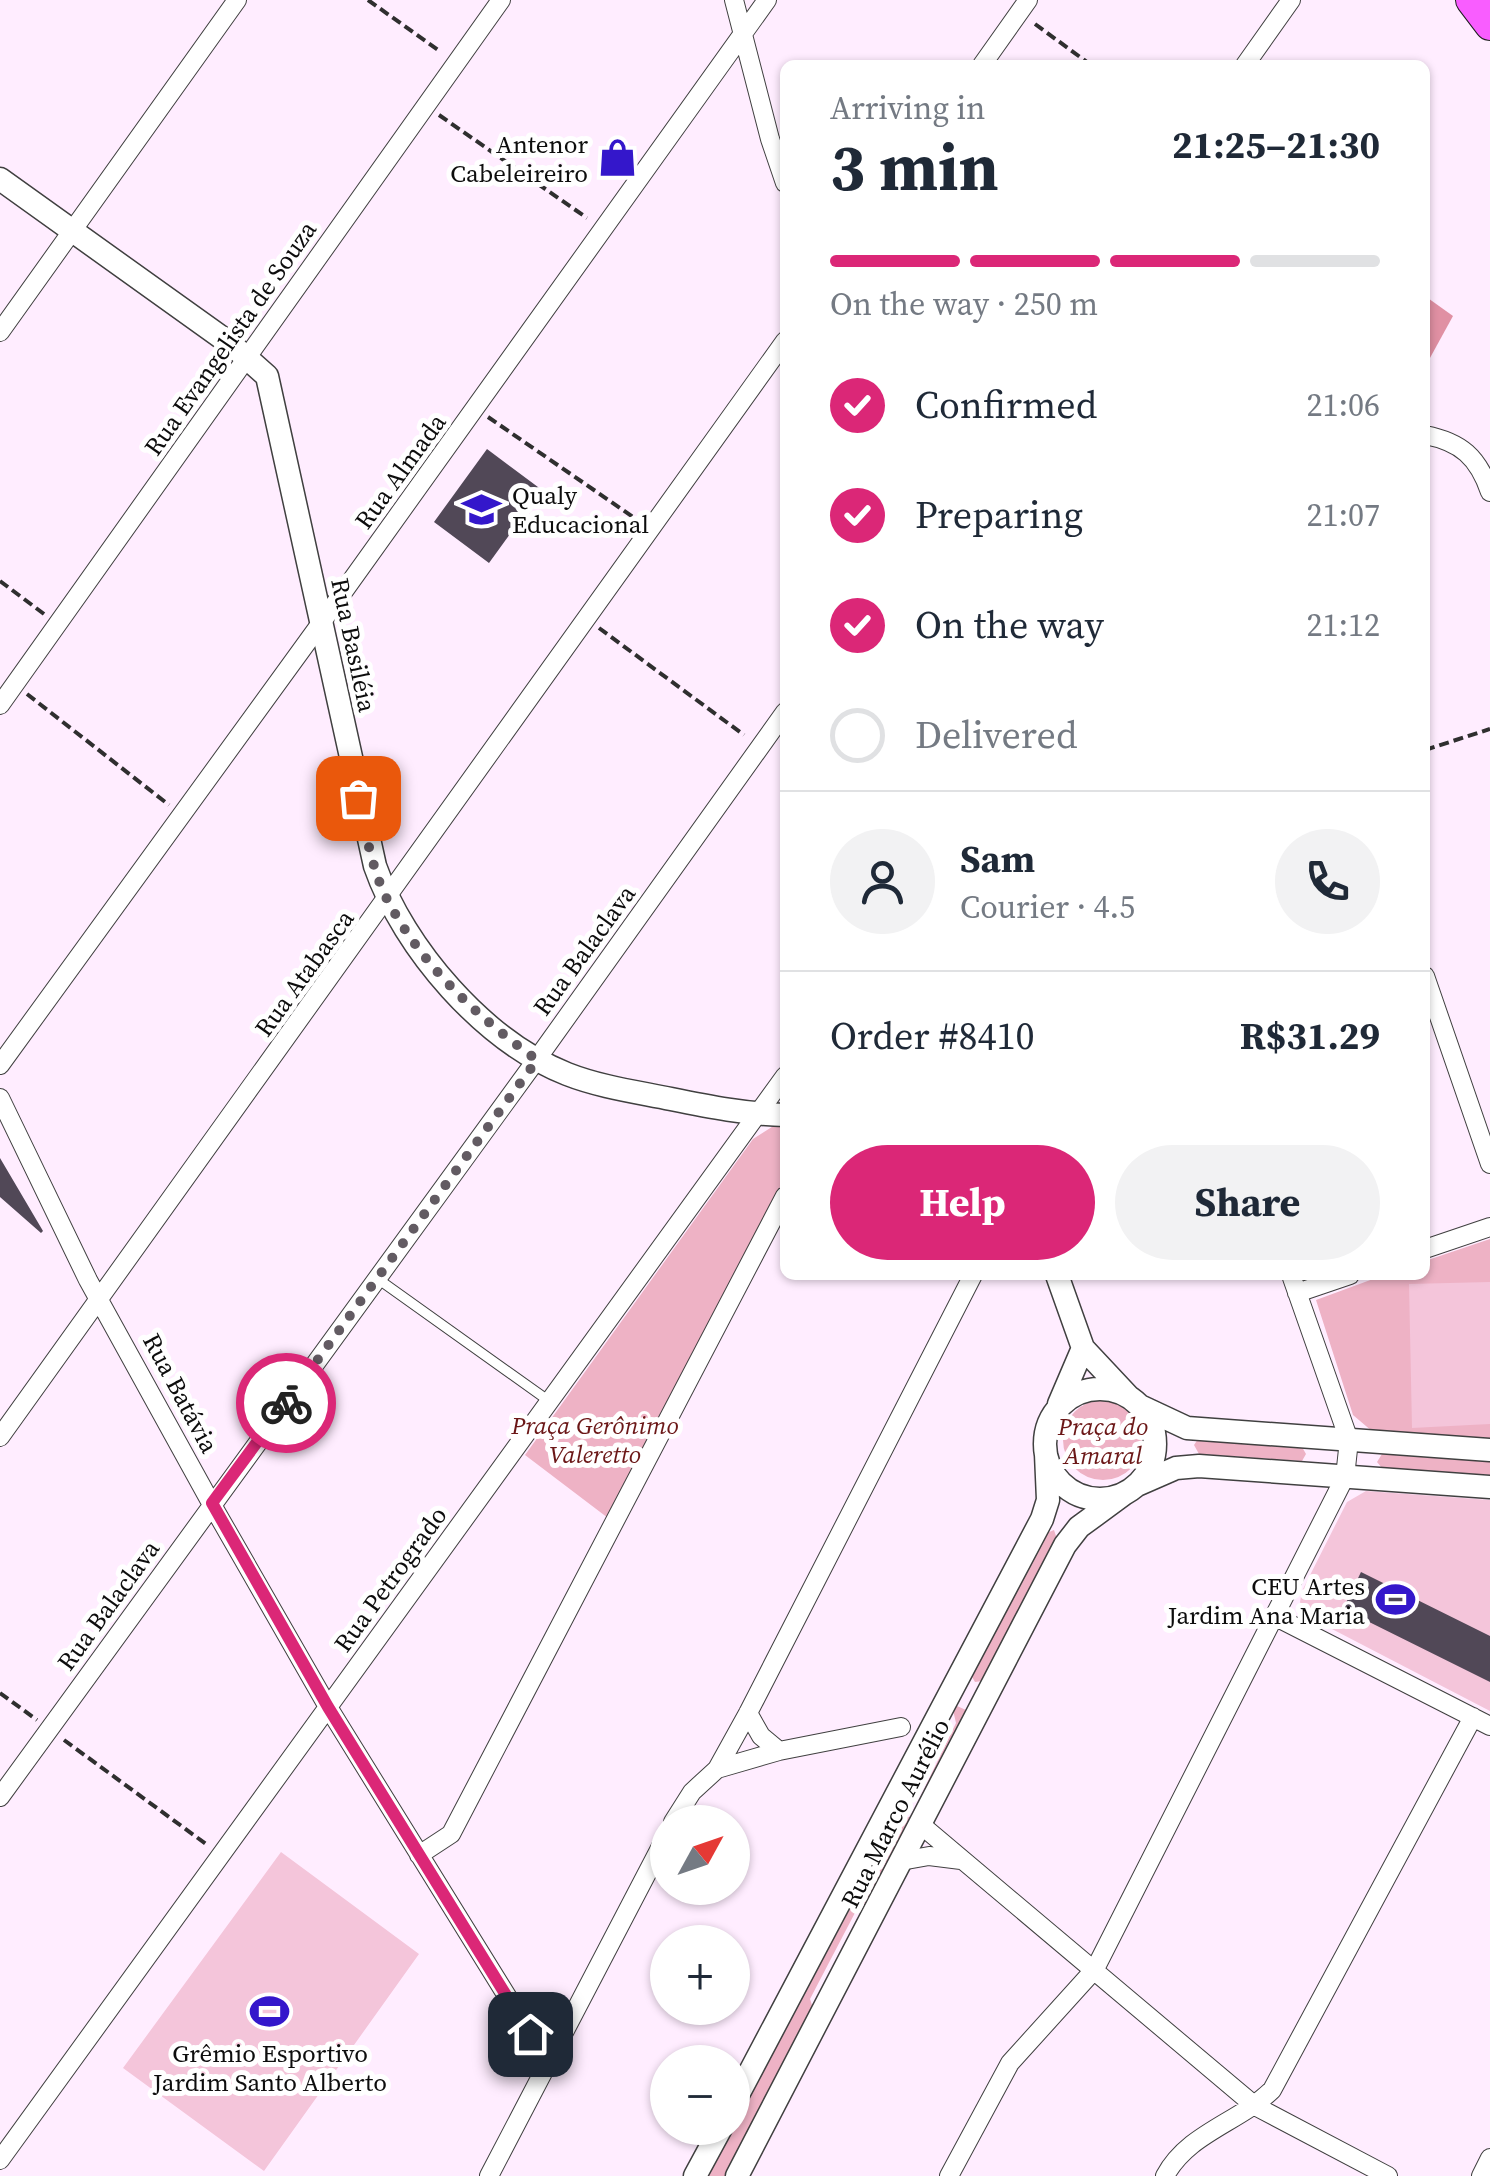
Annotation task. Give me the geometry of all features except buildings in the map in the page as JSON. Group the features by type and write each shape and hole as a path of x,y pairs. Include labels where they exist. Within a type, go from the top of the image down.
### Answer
{"main road":[{"path":"1472,0 1490,25"}],"street":[{"path":"0,332 237,0"},
{"name":"Rua Evangelista de Souza","path":"0,705 501,0"},
{"path":"734,0 780,168"},
{"name":"Rua Almada","path":"0,1066 322,624 766,0"},
{"path":"1249,60 1291,0"},
{"path":"985,60 1023,6"},
{"name":"Rua Basiléia","path":"0,178 247,356 267,376 366,834 387,900 448,986 501,1034 537,1060 600,1085 757,1114 780,1114"},
{"name":"Rua Atabasca","path":"0,1437 780,348"},
{"path":"1430,436 1466,450 1482,470 1490,492"},
{"name":"Rua Balaclava","path":"0,1798 780,719"},
{"path":"1430,990 1490,1164"},
{"name":"Rua Petrogrado","path":"0,2160 780,1083"},
{"name":"Rua Batávia","path":"0,1098 100,1298 212,1503 328,1707 548,2064"},
{"path":"419,1855 451,1834 780,1206"},
{"path":"1430,1247 1490,1227"},
{"path":"684,1805 717,1769 748,1713 970,1280"},
{"path":"1059,1280 1083,1348 1152,1425 1156,1446 1150,1467 1131,1490"},
{"path":"948,2176 1002,2074 1095,1968 1345,1476 1349,1440 1294,1284 1319,1280"},
{"path":"1083,1348 1048,1427 1046,1454 1056,1476 1075,1493 1100,1499 1131,1490 1176,1468 1200,1466 1490,1487"},
{"path":"1056,1411 1085,1391 1108,1390 1187,1428 1490,1450"},
{"name":"Rua Marco Aurélio","path":"750,2072 1042,1519 1048,1500 1046,1454"},
{"name":"Rua Marco Aurélio","path":"738,2176 1066,1545 1079,1527 1131,1490"},
{"path":"1166,2176 1180,2152 1255,2106 1279,2079 1481,1721 1276,1617"},
{"path":"951,1694 981,1708"},
{"path":"748,1713 762,1736 779,1751"},
{"path":"717,1769 779,1751 900,1726"},
{"path":"920,1824 1255,2106 1388,2176"},
{"path":"901,1862 929,1856 962,1860"},
{"path":"489,2176 650,1868"},
{"path":"695,2176 712,2145"},
{"path":"1481,2176 1490,2158"}],"lane":[{"path":"378,1279 549,1401"}],"path":[{"path":"368,0 456,63"},
{"path":"1023,6 1085,60"},
{"path":"426,106 601,228"},
{"path":"476,408 651,530"},
{"path":"0,581 58,624"},
{"path":"587,620 760,747"},
{"path":"15,684 181,814"},
{"path":"1430,748 1490,729"},
{"path":"0,1693 221,1855"}],"green space":[{"name":"Praça Gerônimo Valeretto","path":"780,1125 780,1187 608,1518 525,1455 753,1139"},
{"path":"1490,1239 1490,1440 1373,1432 1353,1415 1316,1300 1370,1280 1430,1280 1430,1259"},
{"name":"Praça do Amaral","path":"1095,1400 1111,1400 1132,1411 1143,1440 1132,1469 1111,1480 1095,1480 1081,1474 1069,1462 1063,1448 1063,1432 1069,1418 1081,1406"},
{"path":"1198,1439 1302,1447 1306,1454 1302,1461 1199,1454 1194,1445"},
{"path":"1382,1454 1490,1462 1490,1475 1382,1468 1377,1462"},
{"path":"1054,1530 1057,1539 982,1681 975,1682 971,1675 1047,1533"},
{"path":"957,1706 966,1710 870,1903 858,1907 810,1999 814,2011 750,2132 750,2097 896,1822 911,1816 956,1723 953,1710"},
{"path":"724,2145 743,2145 727,2176 708,2176"}],"shaded area":[{"path":"1430,300 1453,316 1430,358"},
{"path":"1490,1282 1490,1424 1412,1428 1409,1284"},
{"name":"CEU Artes Jardim Ana Maria","path":"1366,1491 1490,1500 1490,1711 1305,1615 1300,1602 1302,1591 1347,1502"},
{"path":"281,1852 419,1954 264,2171 123,2068"}],"way so far":[{"path":"286,1403 537,1060 472,1010 448,986 400,920 387,900 375,866 358,798"}],"place":[{"name":"Antenor Cabeleireiro","path":"618,158"},
{"name":"Qualy Educacional","path":"482,509"},
{"name":"CEU Artes Jardim Ana Maria","path":"1395,1600"},
{"name":"Grêmio Esportivo Jardim Santo Alberto","path":"270,2012"}],"route":[{"path":"286,1403 212,1503 328,1707 530,2034"}]}
